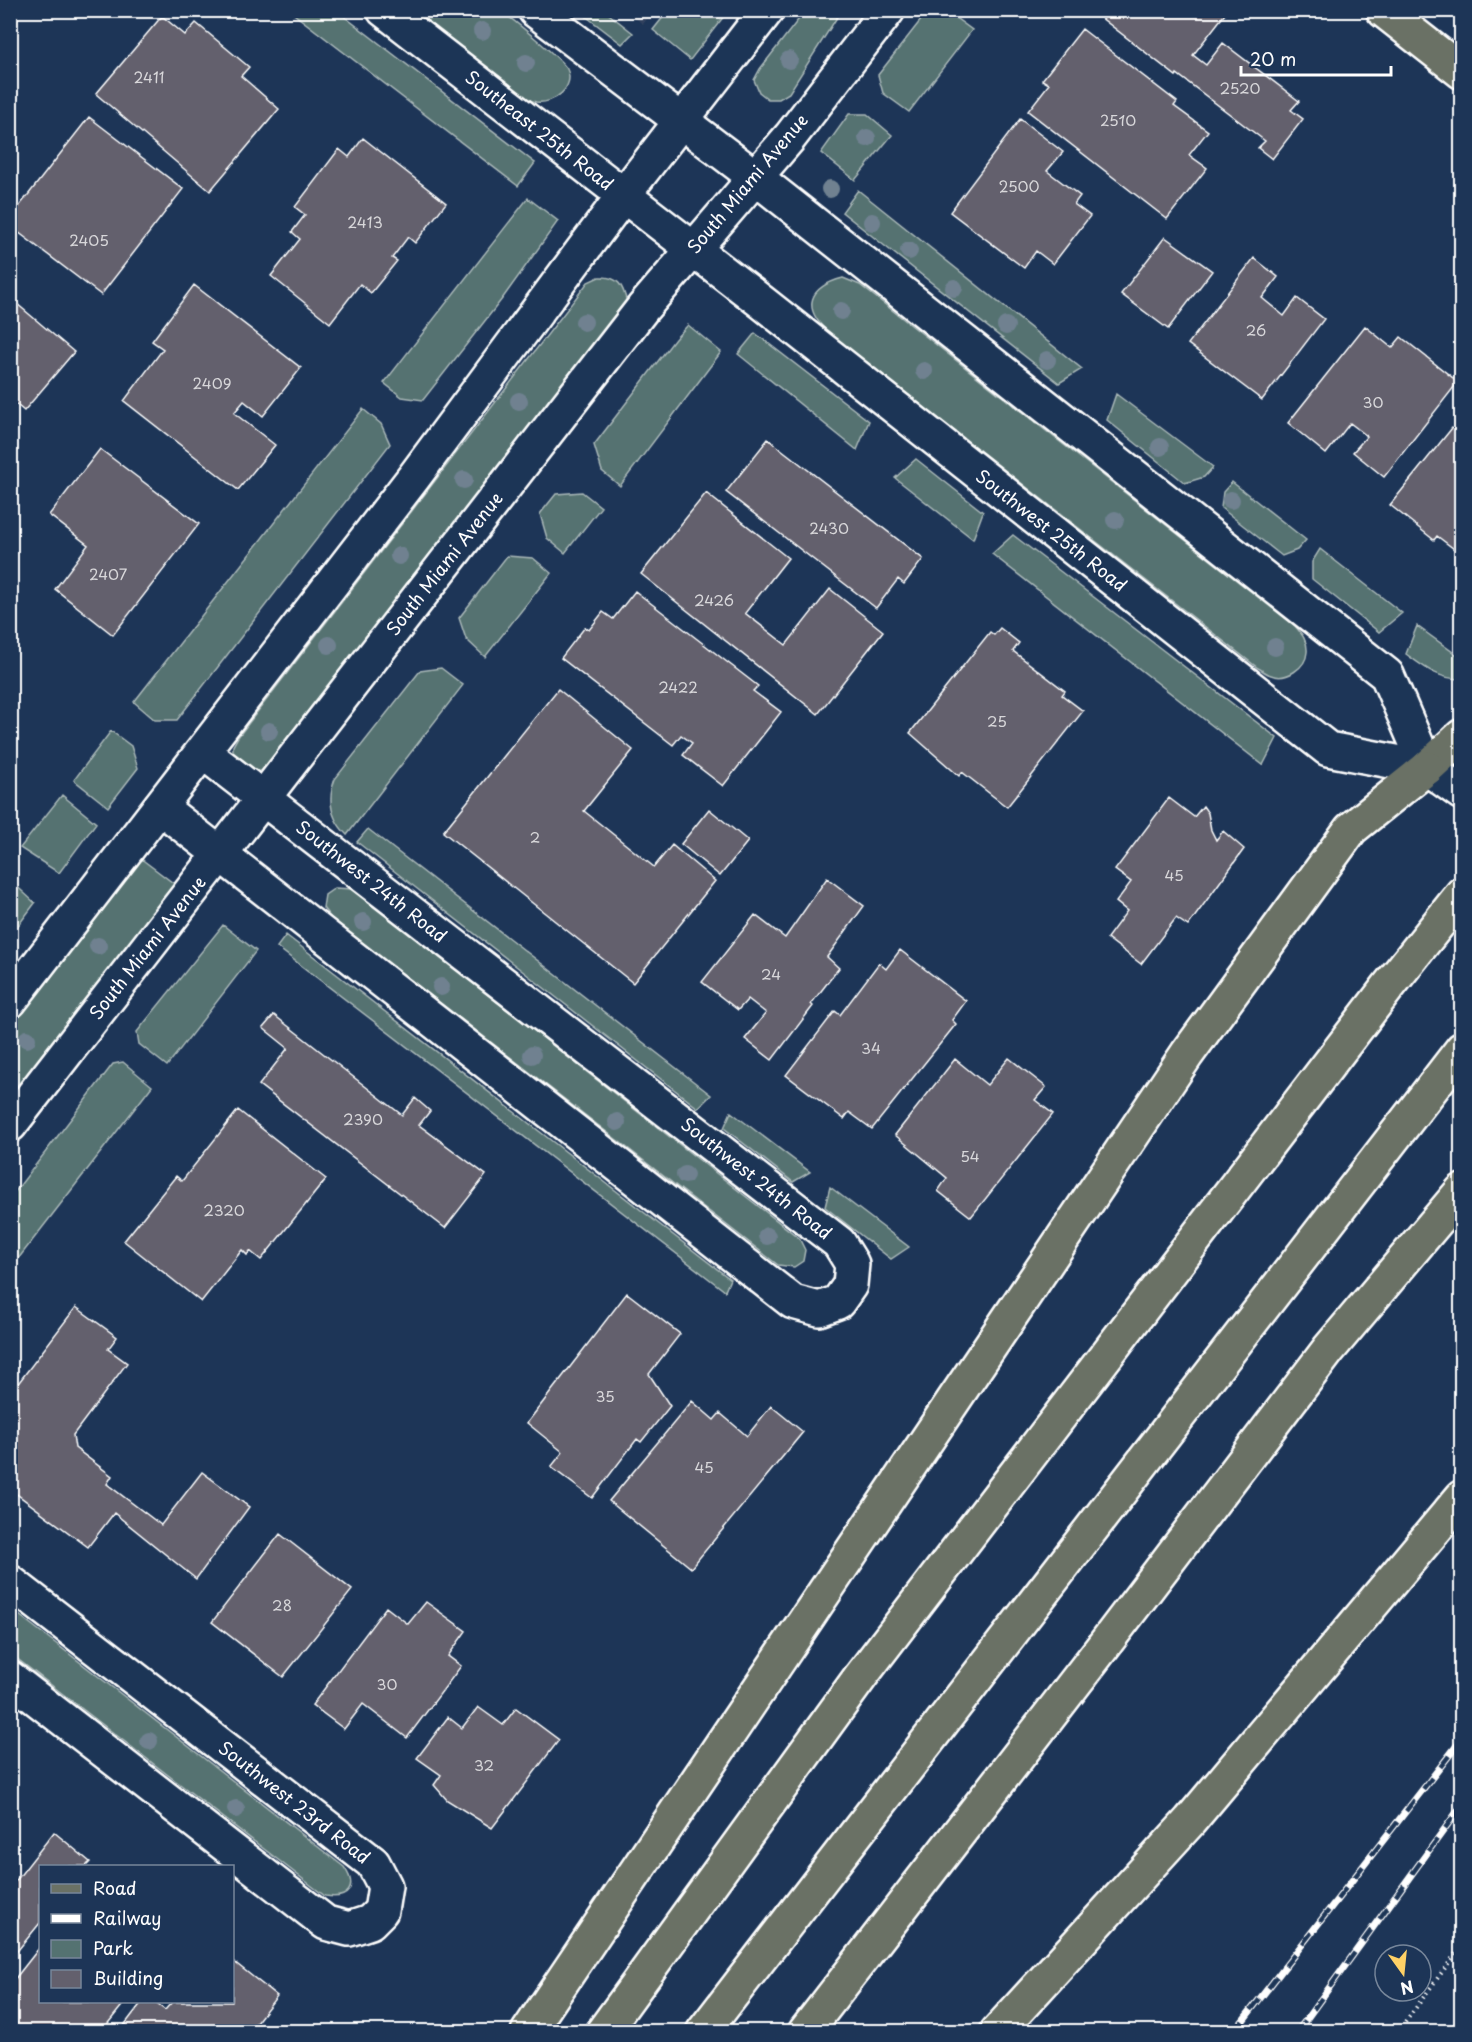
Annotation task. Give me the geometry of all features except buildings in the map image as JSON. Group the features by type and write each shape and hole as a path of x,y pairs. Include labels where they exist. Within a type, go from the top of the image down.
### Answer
{"main road":[{"name":"Southeast 25th Road","path":"384,10 693,251"},
{"path":"535,10 755,177 1388,675 1427,768"},
{"path":"10,1001 414,477 623,196 767,10"},
{"name":"South Miami Avenue","path":"10,1125 643,308 790,137 888,10"},
{"path":"1383,10 1461,72"},
{"name":"Southwest 25th Road","path":"693,251 1328,749 1427,768 1461,793"},
{"path":"528,2031 1187,1054 1351,829 1427,768 1461,736"},
{"name":"Southwest 24th Road","path":"160,807 793,1302 819,1309 837,1302 850,1286 852,1264 839,1243 203,752"},
{"path":"603,2031 875,1656 1461,894"},
{"path":"703,2031 1461,1049"},
{"path":"805,2031 1101,1649 1329,1349 1461,1191"},
{"path":"997,2031 1190,1821 1461,1497"},
{"name":"Southwest 23rd Road","path":"10,1582 373,1863 385,1886 381,1911 370,1922 349,1929 326,1923 10,1678"}],"path":[{"path":"1398,2031 1461,1945"}],"shaded area":[{"path":"626,11 653,11 643,24"}],"green space":[{"path":"473,9 500,11 535,38 563,64 569,76 566,88 556,98 549,101 536,102 523,96 412,11"},
{"path":"290,11 337,11 535,163 518,186"},
{"path":"579,11 605,11 633,33 622,44"},
{"path":"668,11 728,11 690,60 653,30"},
{"path":"805,11 841,11 789,93 779,99 768,99 759,92 754,80"},
{"path":"928,11 946,11 972,30 909,112 883,93 878,75"},
{"path":"849,114 867,114 892,135 855,180 821,153"},
{"path":"858,190 1082,369 1059,383 867,232 842,212"},
{"path":"528,198 558,221 502,299 423,400 402,397 384,383"},
{"path":"599,277 611,278 619,283 627,303 267,770 256,772 233,756 233,746 238,737 588,282"},
{"path":"843,278 860,285 1295,626 1304,637 1307,648 1306,658 1299,668 1289,675 1277,676 1258,668 828,332 814,314 813,299 816,292 823,287"},
{"path":"688,325 721,352 620,486 602,471 594,445"},
{"path":"755,333 869,421 857,450 738,354"},
{"path":"1116,394 1213,467 1204,477 1185,483 1107,420"},
{"path":"363,409 381,424 390,444 177,720 155,720 134,702"},
{"path":"916,459 983,512 973,539 895,478"},
{"path":"1232,482 1306,540 1297,550 1282,556 1221,508 1223,492"},
{"path":"582,492 601,507 565,553 547,538 540,514 556,494"},
{"path":"1013,535 1277,738 1263,765 992,554"},
{"path":"1320,549 1402,613 1379,632 1312,579 1312,562"},
{"path":"507,556 533,558 551,573 485,657 466,639 459,618"},
{"path":"1417,626 1461,658 1461,679 1438,675 1406,654"},
{"path":"441,668 463,685 347,835 337,822 332,809 331,794 335,779 420,671"},
{"path":"111,731 131,746 138,768 108,807 74,780"},
{"path":"62,795 96,823 59,873 20,848"},
{"path":"368,829 711,1095 698,1108 357,842"},
{"path":"140,858 177,886 11,1100 11,1026"},
{"path":"10,880 35,903 11,935 10,935"},
{"path":"335,888 353,889 799,1238 805,1250 803,1261 794,1267 778,1265 331,918 323,908 325,895"},
{"path":"223,925 256,951 167,1066 139,1044 137,1032"},
{"path":"286,935 730,1279 725,1291 277,947"},
{"path":"123,1062 152,1086 11,1268 11,1197 113,1064"},
{"path":"731,1112 810,1172 793,1182 724,1128"},
{"path":"830,1187 909,1247 891,1259 825,1207"},
{"path":"10,1608 344,1867 350,1881 349,1891 340,1896 325,1896 11,1654"}],"railway":[{"path":"1234,2032 1462,1739"},
{"path":"1297,2032 1462,1805"}]}
